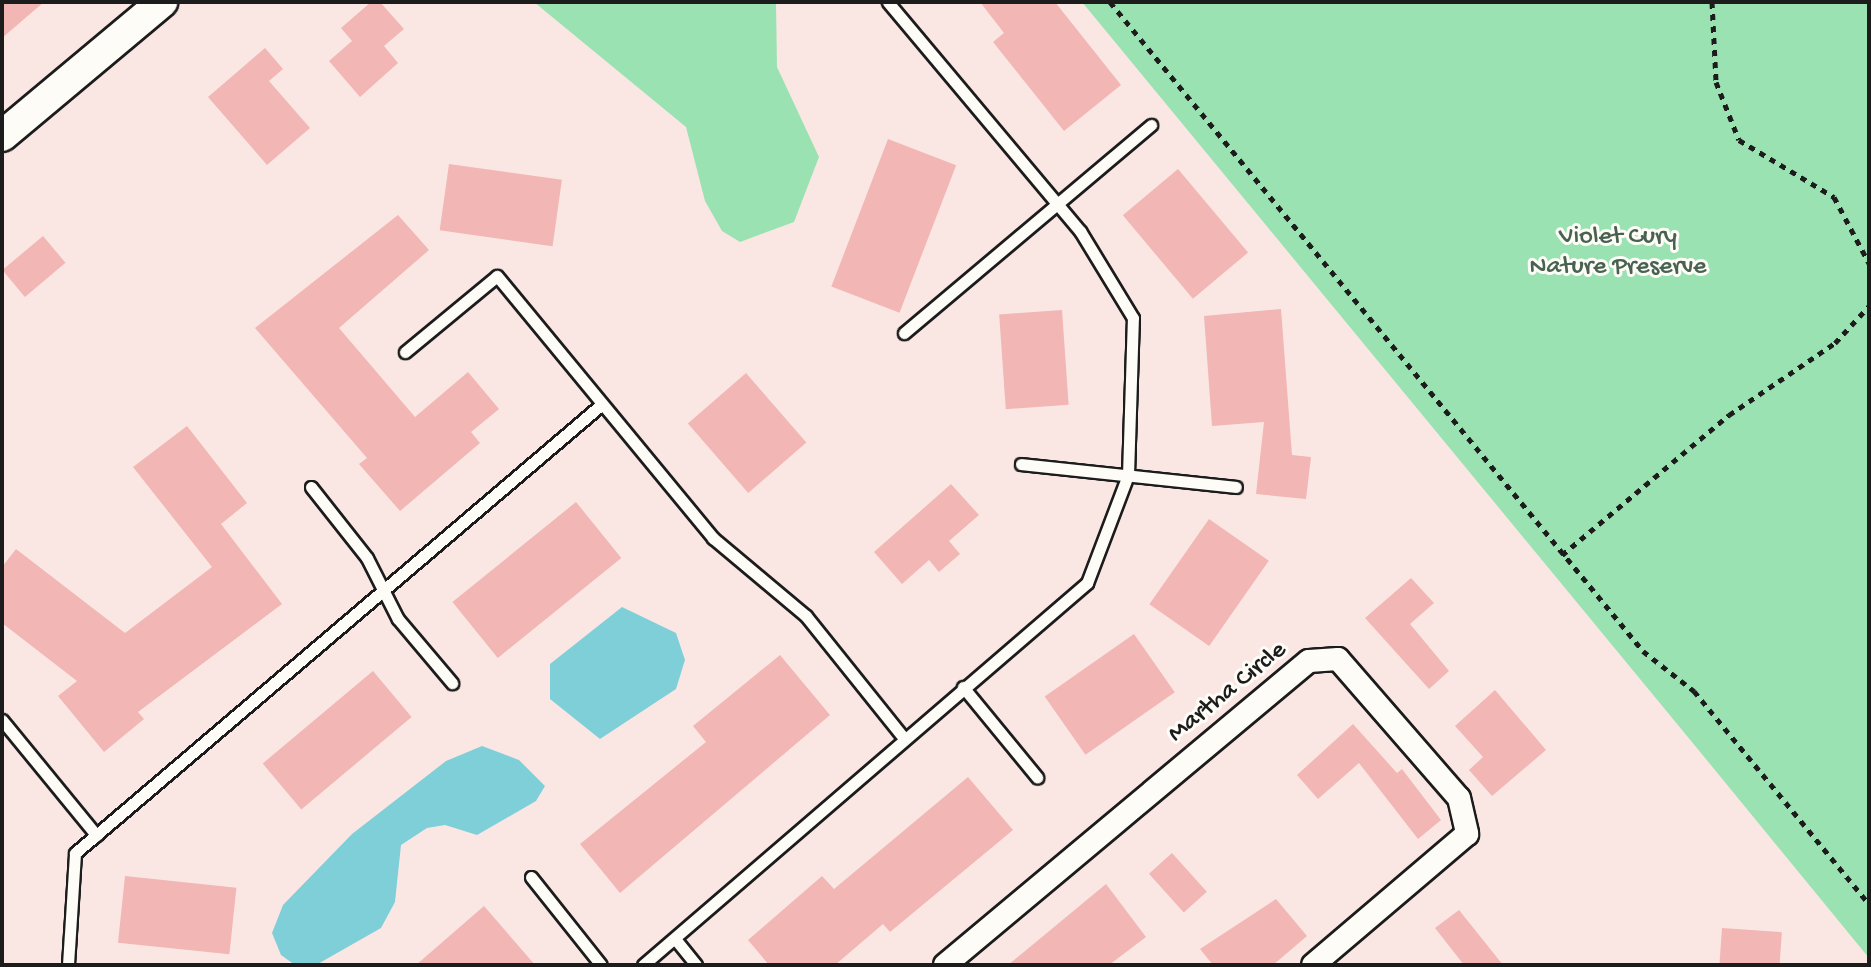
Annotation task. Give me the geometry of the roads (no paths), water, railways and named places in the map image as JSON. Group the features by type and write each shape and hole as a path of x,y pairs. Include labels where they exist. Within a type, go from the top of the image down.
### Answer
{"street":[{"path":"2,136 162,2"},
{"name":"Martha Circle","path":"945,965 1309,661 1338,659 1459,798 1467,834 1313,965"}],"lane":[{"path":"643,965 676,940 903,737 1087,583 1128,475 1133,318 1057,204 888,2"},
{"path":"904,333 1151,125"},
{"path":"405,352 497,276 713,538 806,616 903,737"},
{"path":"68,965 75,853 602,404"},
{"path":"1021,464 1236,487"},
{"path":"311,487 452,683"},
{"path":"963,687 1037,777"},
{"path":"2,720 96,835"},
{"path":"531,877 601,965"},
{"path":"676,940 696,965"}],"water":[{"path":"622,607 676,633 685,660 676,689 600,739 550,699 550,664"},
{"path":"482,746 519,760 545,786 536,801 477,835 445,825 427,828 401,845 395,902 381,928 316,965 295,965 281,955 272,933 283,905 352,834 446,761"}],"park label":[{"name":"Violet Cury Nature Preserve","path":"1618,253"}]}
